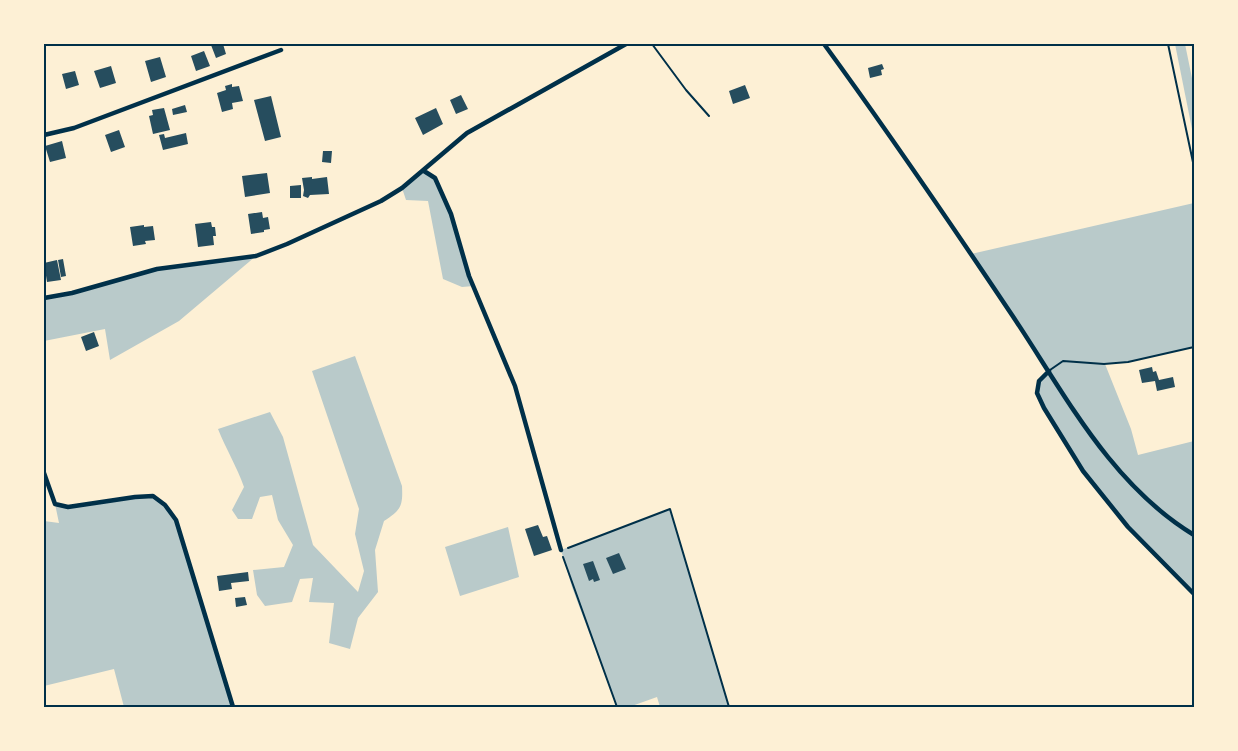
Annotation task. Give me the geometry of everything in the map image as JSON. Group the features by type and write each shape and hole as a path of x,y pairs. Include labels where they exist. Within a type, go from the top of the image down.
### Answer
{"street":[{"path":"44,298 72,293 157,269 256,256 286,244 381,201 424,171 467,133 626,44"},
{"path":"824,44 926,186 1092,438 1124,478 1157,507 1194,534"},
{"path":"44,135 74,128 281,50"},
{"path":"424,171 435,178 452,214 470,276 515,386 561,550"},
{"path":"1049,371 1039,381 1037,393 1044,408 1083,471 1128,527 1194,594"},
{"path":"44,473 54,504 68,507 153,496 165,505 176,520 233,707"}],"lane":[{"path":"1168,44 1194,167"},
{"path":"1049,371 1063,361 1104,364 1128,362 1194,347"}],"path":[{"path":"652,44 686,90 709,116"},
{"path":"616,707 572,587 561,550 670,510 729,707"}],"shaded area":[{"path":"1175,44 1185,44 1194,88 1194,139"},
{"path":"424,171 435,178 451,214 474,286 462,287 443,279 428,201 406,200 402,188"},
{"path":"1194,203 1194,347 1128,362 1105,364 1131,429 1138,455 1194,441 1194,594 1128,527 1083,471 1037,393 1039,381 1048,372 971,254"},
{"path":"256,256 179,321 110,360 105,329 44,341 44,298 72,293 157,269"},
{"path":"355,356 402,486 402,493 400,507 384,521 375,550 378,592 358,618 350,649 329,643 334,603 309,602 313,578 300,579 292,602 265,606 257,595 253,570 284,567 293,545 278,520 272,495 260,497 252,519 238,519 232,510 244,487 218,429 270,412 283,437 313,545 358,592 364,571 355,534 359,509 312,371"},
{"path":"153,496 165,505 176,520 233,707 124,707 114,669 44,686 44,521 59,523 55,504 68,507"},
{"path":"670,509 729,707 660,707 657,697 629,707 617,707 572,587 561,550"},
{"path":"508,527 519,577 460,596 445,547"}],"building":[{"path":"223,44 226,54 216,58 211,45"},
{"path":"204,51 210,66 196,71 191,56"},
{"path":"160,57 166,77 151,82 145,61"},
{"path":"882,64 884,69 881,70 882,75 870,78 868,68"},
{"path":"111,66 116,83 100,88 94,71"},
{"path":"75,71 79,85 66,89 62,74"},
{"path":"232,84 232,87 239,86 243,101 232,103 233,109 222,112 217,93 226,90 225,86"},
{"path":"745,85 750,98 733,104 729,91"},
{"path":"461,95 468,109 456,114 450,100"},
{"path":"271,96 281,137 265,141 254,100"},
{"path":"185,105 187,112 173,115 172,109"},
{"path":"164,108 170,130 153,134 149,116 153,115 152,110"},
{"path":"436,108 443,124 423,135 415,118"},
{"path":"119,130 125,147 111,152 105,135"},
{"path":"186,133 188,144 163,150 159,135 164,134 165,138"},
{"path":"62,141 66,158 50,162 45,146"},
{"path":"323,151 332,151 331,163 322,162"},
{"path":"267,173 270,193 245,197 242,176"},
{"path":"312,177 312,179 327,177 329,194 310,195 308,198 303,196 302,178"},
{"path":"301,185 301,198 290,198 290,186"},
{"path":"262,212 263,218 268,217 270,229 251,234 248,214"},
{"path":"211,222 212,227 215,227 214,245 198,247 195,224"},
{"path":"144,225 144,227 153,226 155,240 145,241 146,244 133,246 130,227"},
{"path":"63,259 66,276 61,277 58,260"},
{"path":"57,260 61,280 47,282 44,263"},
{"path":"94,332 99,346 86,351 81,337"},
{"path":"1152,367 1153,372 1156,371 1159,380 1173,377 1175,387 1157,391 1155,381 1142,383 1139,370"},
{"path":"538,525 543,537 547,536 552,550 534,556 525,529"},
{"path":"619,553 626,569 613,574 606,558"},
{"path":"593,561 600,580 594,582 593,579 589,581 583,564"},
{"path":"248,572 249,581 231,583 232,589 219,591 217,576"},
{"path":"245,597 247,605 236,607 235,598"}]}
